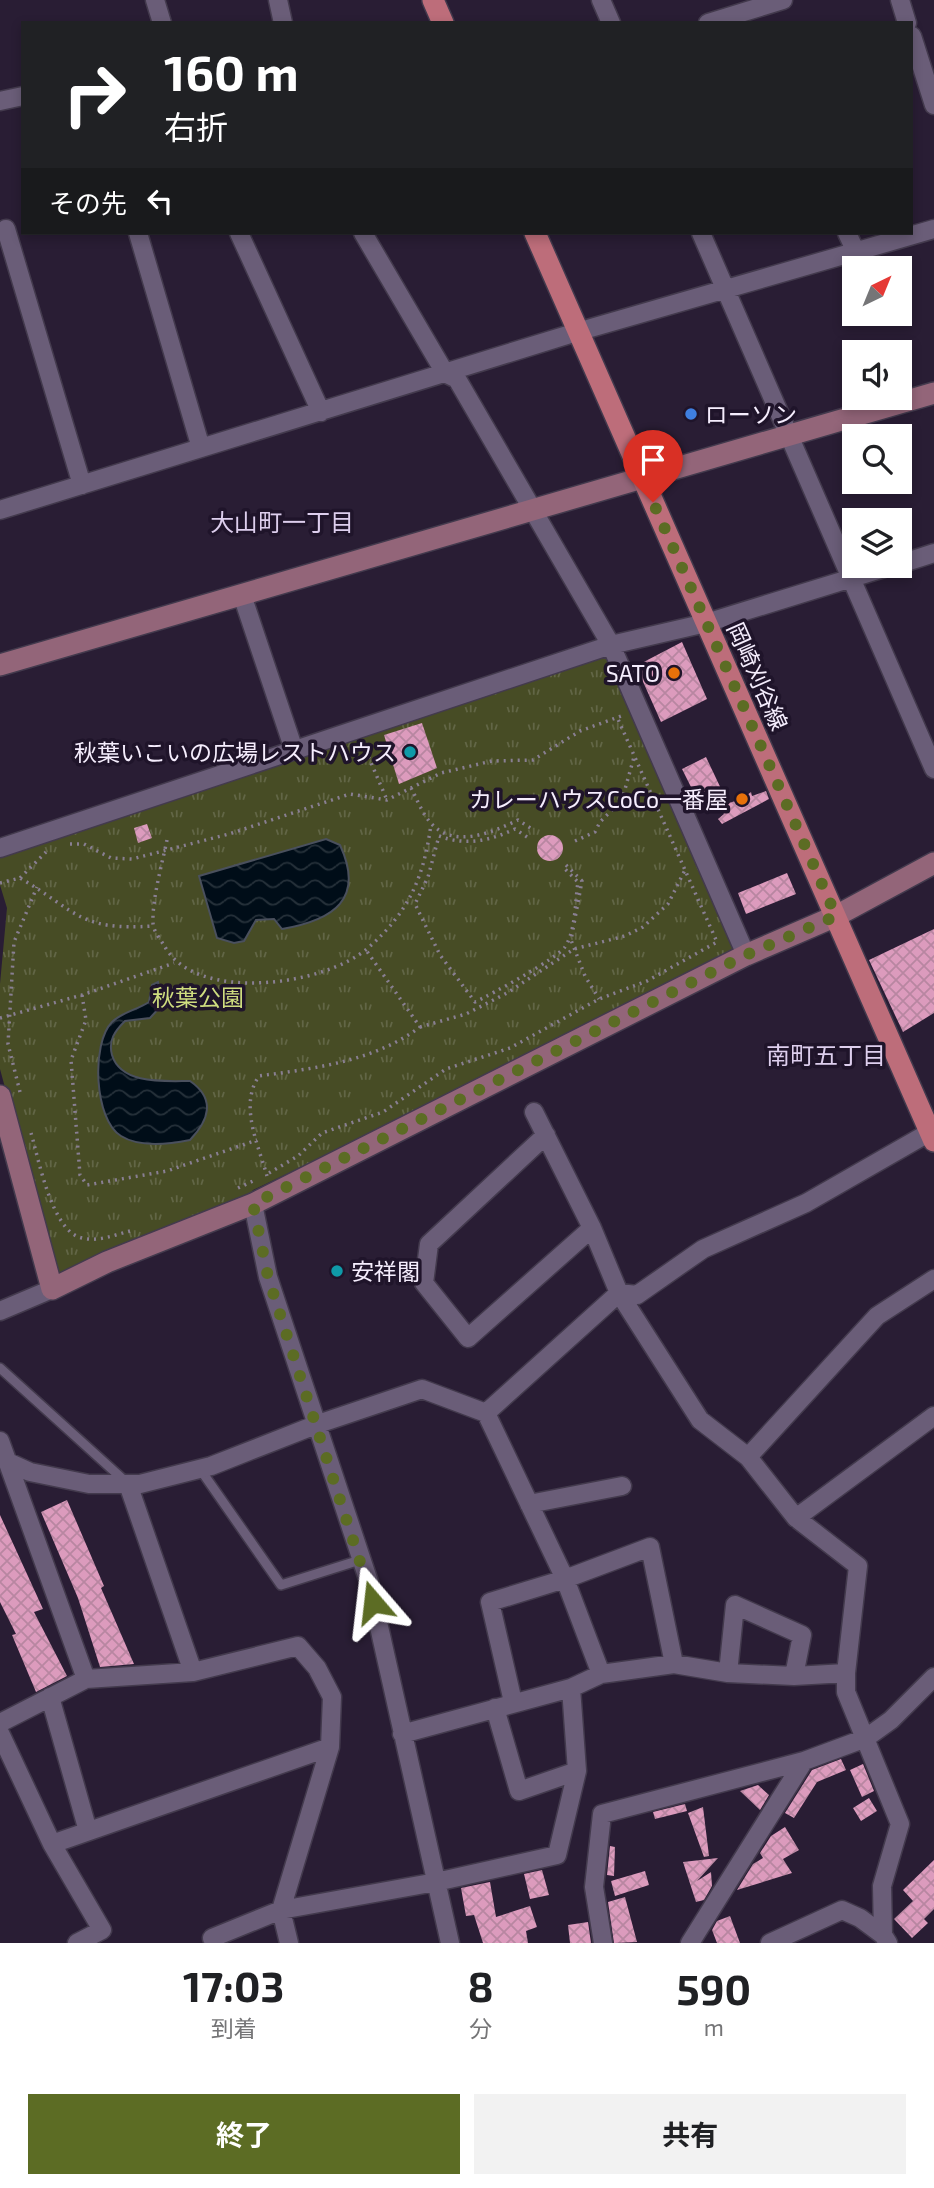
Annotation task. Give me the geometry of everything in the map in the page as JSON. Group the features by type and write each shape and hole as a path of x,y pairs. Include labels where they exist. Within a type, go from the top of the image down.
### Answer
{"main road":[{"path":"433,0 442,21"},
{"name":"岡崎刈谷線","path":"536,235 932,1137"}],"street":[{"path":"155,0 161,21"},
{"path":"278,0 283,21"},
{"path":"601,0 610,21"},
{"path":"723,21 753,17 783,0"},
{"path":"900,0 907,21"},
{"path":"913,39 934,105"},
{"path":"0,101 21,96"},
{"path":"10,228 82,485"},
{"path":"0,510 577,332 934,229"},
{"path":"139,235 201,448"},
{"path":"240,235 321,412"},
{"path":"364,235 445,373 457,379 611,645 746,955"},
{"path":"702,235 934,769"},
{"path":"848,235 856,252"},
{"path":"2,657 242,595 934,393"},
{"path":"912,560 934,553"},
{"path":"0,848 611,645 706,623 853,578"},
{"path":"242,595 294,750"},
{"path":"0,1311 107,1262 253,1204 270,1184 746,955 836,916 934,863"},
{"path":"10,1096 52,1289"},
{"path":"534,1112 592,1228 619,1293 701,1420 748,1457 796,1518 858,1566 846,1692 900,1824 882,1886 886,1939"},
{"path":"546,1135 429,1244 424,1283 468,1338 592,1228"},
{"path":"486,1413 619,1293 637,1295 703,1249 806,1203 932,1137"},
{"path":"253,1204 268,1277 318,1424 380,1629 450,1943"},
{"path":"748,1457 877,1316 934,1279"},
{"path":"7,1474 30,1472 89,1485 128,1484 200,1469 318,1424 422,1389 486,1413 565,1579 601,1674"},
{"path":"796,1518 934,1416"},
{"path":"0,1441 7,1474 86,1679"},
{"path":"128,1484 193,1672"},
{"path":"529,1504 622,1486"},
{"path":"513,1702 490,1602 565,1579 650,1547 674,1664"},
{"path":"728,1673 735,1605 802,1635 794,1676"},
{"path":"0,1723 86,1679 193,1672 298,1646 317,1668 332,1697 330,1747 281,1910 289,1943"},
{"path":"402,1734 571,1688 601,1674 674,1664 728,1673 794,1676 846,1673"},
{"path":"603,1943 594,1886 602,1814 804,1761 866,1738 891,1720 934,1677"},
{"path":"212,1938 281,1910 436,1882 557,1855 577,1771 571,1688"},
{"path":"50,1697 88,1831"},
{"path":"495,1708 519,1791 577,1771"},
{"path":"0,1733 52,1844 102,1930 77,1943"},
{"path":"52,1844 330,1747"},
{"path":"690,1943 804,1761"},
{"path":"770,1943 842,1910 860,1918 886,1939"}],"lane":[{"path":"0,1368 128,1484"},
{"path":"200,1469 281,1585 360,1560"}],"path":[{"path":"58,847 84,844 111,858 132,859 229,834 350,794 387,800 441,773 492,761 533,760 580,732 640,710"},
{"path":"229,1192 270,1184 322,1133 383,1112 446,1069 510,1048 599,999 647,981 717,942 617,717"},
{"path":"356,729 387,800"},
{"path":"575,841 596,832 600,822 622,800 635,757"},
{"path":"411,788 431,824 449,835 484,836 518,820 532,829"},
{"path":"0,1018 82,995 174,963 220,980 257,984 315,974 366,950 402,911 417,887 431,824"},
{"path":"527,837 514,829 480,841 457,843 439,836 428,877 415,904 440,955 475,1002 502,989 564,948 573,922 578,882 565,867 582,881 571,940 599,999"},
{"path":"167,840 153,926 174,963"},
{"path":"0,883 20,878 47,851"},
{"path":"270,1184 250,1113 250,1089 259,1076 337,1065 399,1042 419,1027 466,1014 507,993 574,950 625,936 643,927 668,904 685,870"},
{"path":"20,878 81,919 97,925 118,928 153,926"},
{"path":"10,1096 8,1044 14,942 37,887"},
{"path":"366,950 419,1027"},
{"path":"82,995 86,1020 71,1060 80,1175 87,1185 167,1171 257,1140"},
{"path":"28,1120 63,1227 79,1238 99,1239 141,1228"}],"green space":[{"name":"秋葉公園","path":"601,656 609,660 736,950 446,1098 253,1190 246,1200 62,1274 55,1272 0,1069 0,984 7,908 0,885 0,855"}],"water":[{"path":"326,839 340,845 347,864 349,880 340,904 317,920 282,929 274,919 256,920 244,941 234,943 217,938 199,876"},
{"path":"158,982 162,1005 150,1018 125,1021 118,1028 111,1045 112,1055 124,1072 134,1076 157,1081 190,1081 204,1095 207,1110 202,1125 190,1140 146,1144 121,1136 112,1127 101,1098 98,1063 105,1032 112,1022 149,1002 152,985"}],"building":[{"path":"682,642 707,699 661,722 636,666"},
{"name":"秋葉いこいの広場レストハウス","path":"422,723 437,768 399,784 384,735"},
{"path":"706,757 724,795 701,807 682,769"},
{"path":"766,791 769,799 722,824 718,819 724,814 719,806 742,799 751,792 752,796"},
{"path":"147,824 152,838 138,843 134,828"},
{"path":"550,835 559,839 563,848 559,857 550,861 541,857 537,848 541,839"},
{"path":"787,873 796,894 746,914 738,893"},
{"path":"934,929 934,1013 903,1032 869,960"},
{"path":"67,1500 134,1664 100,1667 78,1598 41,1512"},
{"path":"0,1515 43,1609 34,1612 67,1676 36,1692 12,1635 16,1634 0,1602"},
{"path":"841,1759 846,1770 817,1782 794,1818 785,1813 812,1770"},
{"path":"863,1764 874,1791 862,1797 850,1770"},
{"path":"758,1785 769,1795 760,1810 740,1791"},
{"path":"869,1798 877,1811 861,1821 853,1808"},
{"path":"685,1804 687,1811 655,1819 653,1812"},
{"path":"703,1807 709,1856 704,1857 688,1813"},
{"path":"785,1827 799,1850 783,1859 792,1873 737,1890 753,1864 763,1858 760,1853 771,1836"},
{"path":"610,1846 615,1847 614,1876 607,1875"},
{"path":"718,1858 697,1881 711,1872 712,1886 704,1900 696,1902 683,1862"},
{"path":"934,1860 934,1909 924,1919 928,1923 912,1938 894,1919 913,1901 903,1890"},
{"path":"542,1870 549,1895 530,1899 524,1874"},
{"path":"645,1871 649,1885 615,1896 611,1881"},
{"path":"490,1882 496,1917 530,1906 537,1927 526,1931 528,1943 483,1943 474,1915 466,1916 461,1888"},
{"path":"625,1897 637,1942 614,1943 608,1902"},
{"path":"730,1916 740,1943 717,1943 712,1930 717,1921"},
{"path":"588,1922 591,1943 570,1943 568,1925"}],"place":[{"name":"ローソン","path":"691,414"},
{"name":"SATO","path":"674,673"},
{"name":"秋葉いこいの広場レストハウス","path":"410,752"},
{"name":"カレーハウスCoCo一番屋","path":"742,799"},
{"name":"安祥閣","path":"337,1271"}],"district":[{"name":"大山町一丁目","path":"282,521"},
{"name":"南町五丁目","path":"826,1054"}],"route":[{"path":"373,1602 369,1582 349,1532 324,1440 268,1277 253,1204 456,1099 746,955 836,916 653,502"}]}
